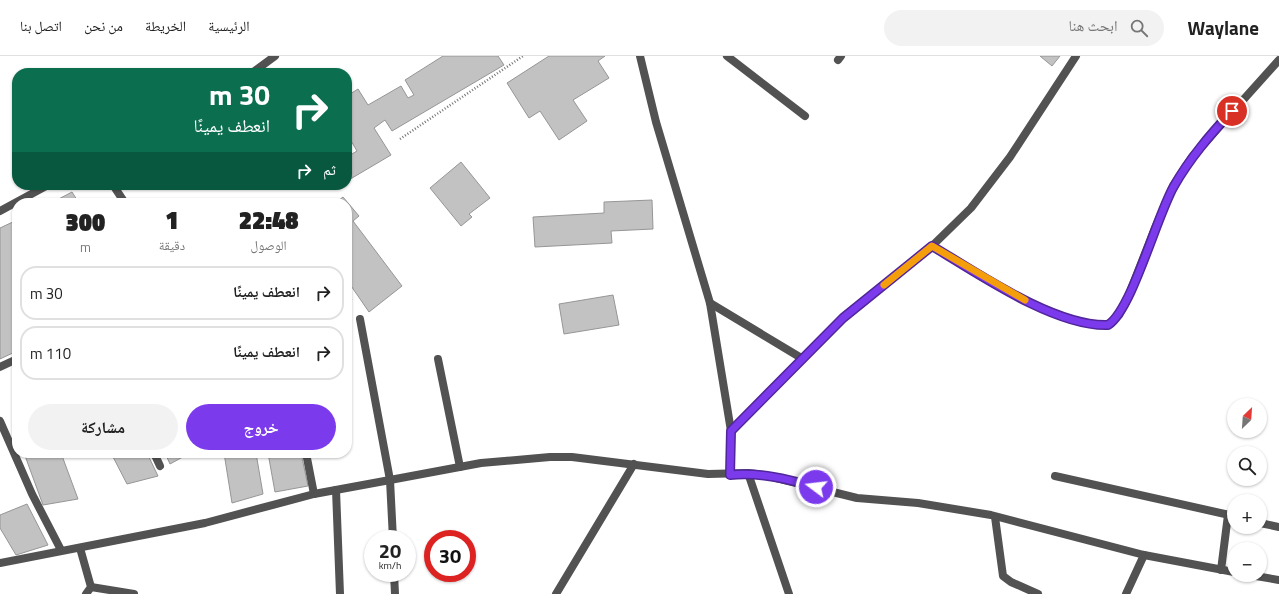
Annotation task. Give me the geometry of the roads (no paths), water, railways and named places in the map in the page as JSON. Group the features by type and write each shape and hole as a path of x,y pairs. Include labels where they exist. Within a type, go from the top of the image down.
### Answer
{"street":[{"path":"259,68 275,56"},
{"path":"640,56 656,122 710,303 731,431 730,475"},
{"path":"727,56 806,116"},
{"path":"731,431 843,318 932,246 971,208 988,188 1076,56"},
{"path":"932,246 1034,305 1082,322 1108,325 1119,315 1126,302 1155,228 1177,180 1201,145 1279,60"},
{"path":"25,198 39,190"},
{"path":"0,212 12,205"},
{"path":"710,303 803,358"},
{"path":"360,319 390,480 392,530"},
{"path":"438,359 460,467"},
{"path":"0,367 12,361"},
{"path":"0,421 12,448"},
{"path":"0,563 205,523 314,494 460,467 550,457 587,458 708,474 730,475 748,473 786,479 857,498 918,503 994,517 1144,555 1227,571"},
{"path":"16,458 29,487 61,550"},
{"path":"156,458 160,466"},
{"path":"307,458 314,494"},
{"path":"556,594 634,464"},
{"path":"748,473 789,594"},
{"path":"1055,476 1227,515"},
{"path":"336,490 340,594"},
{"path":"994,517 1003,576 1011,582 1038,594"},
{"path":"1267,524 1279,527"},
{"path":"1221,570 1228,534"},
{"path":"80,548 89,590 134,594"},
{"path":"1126,594 1144,555"},
{"path":"1267,578 1279,580"},
{"path":"394,582 395,594"}]}
